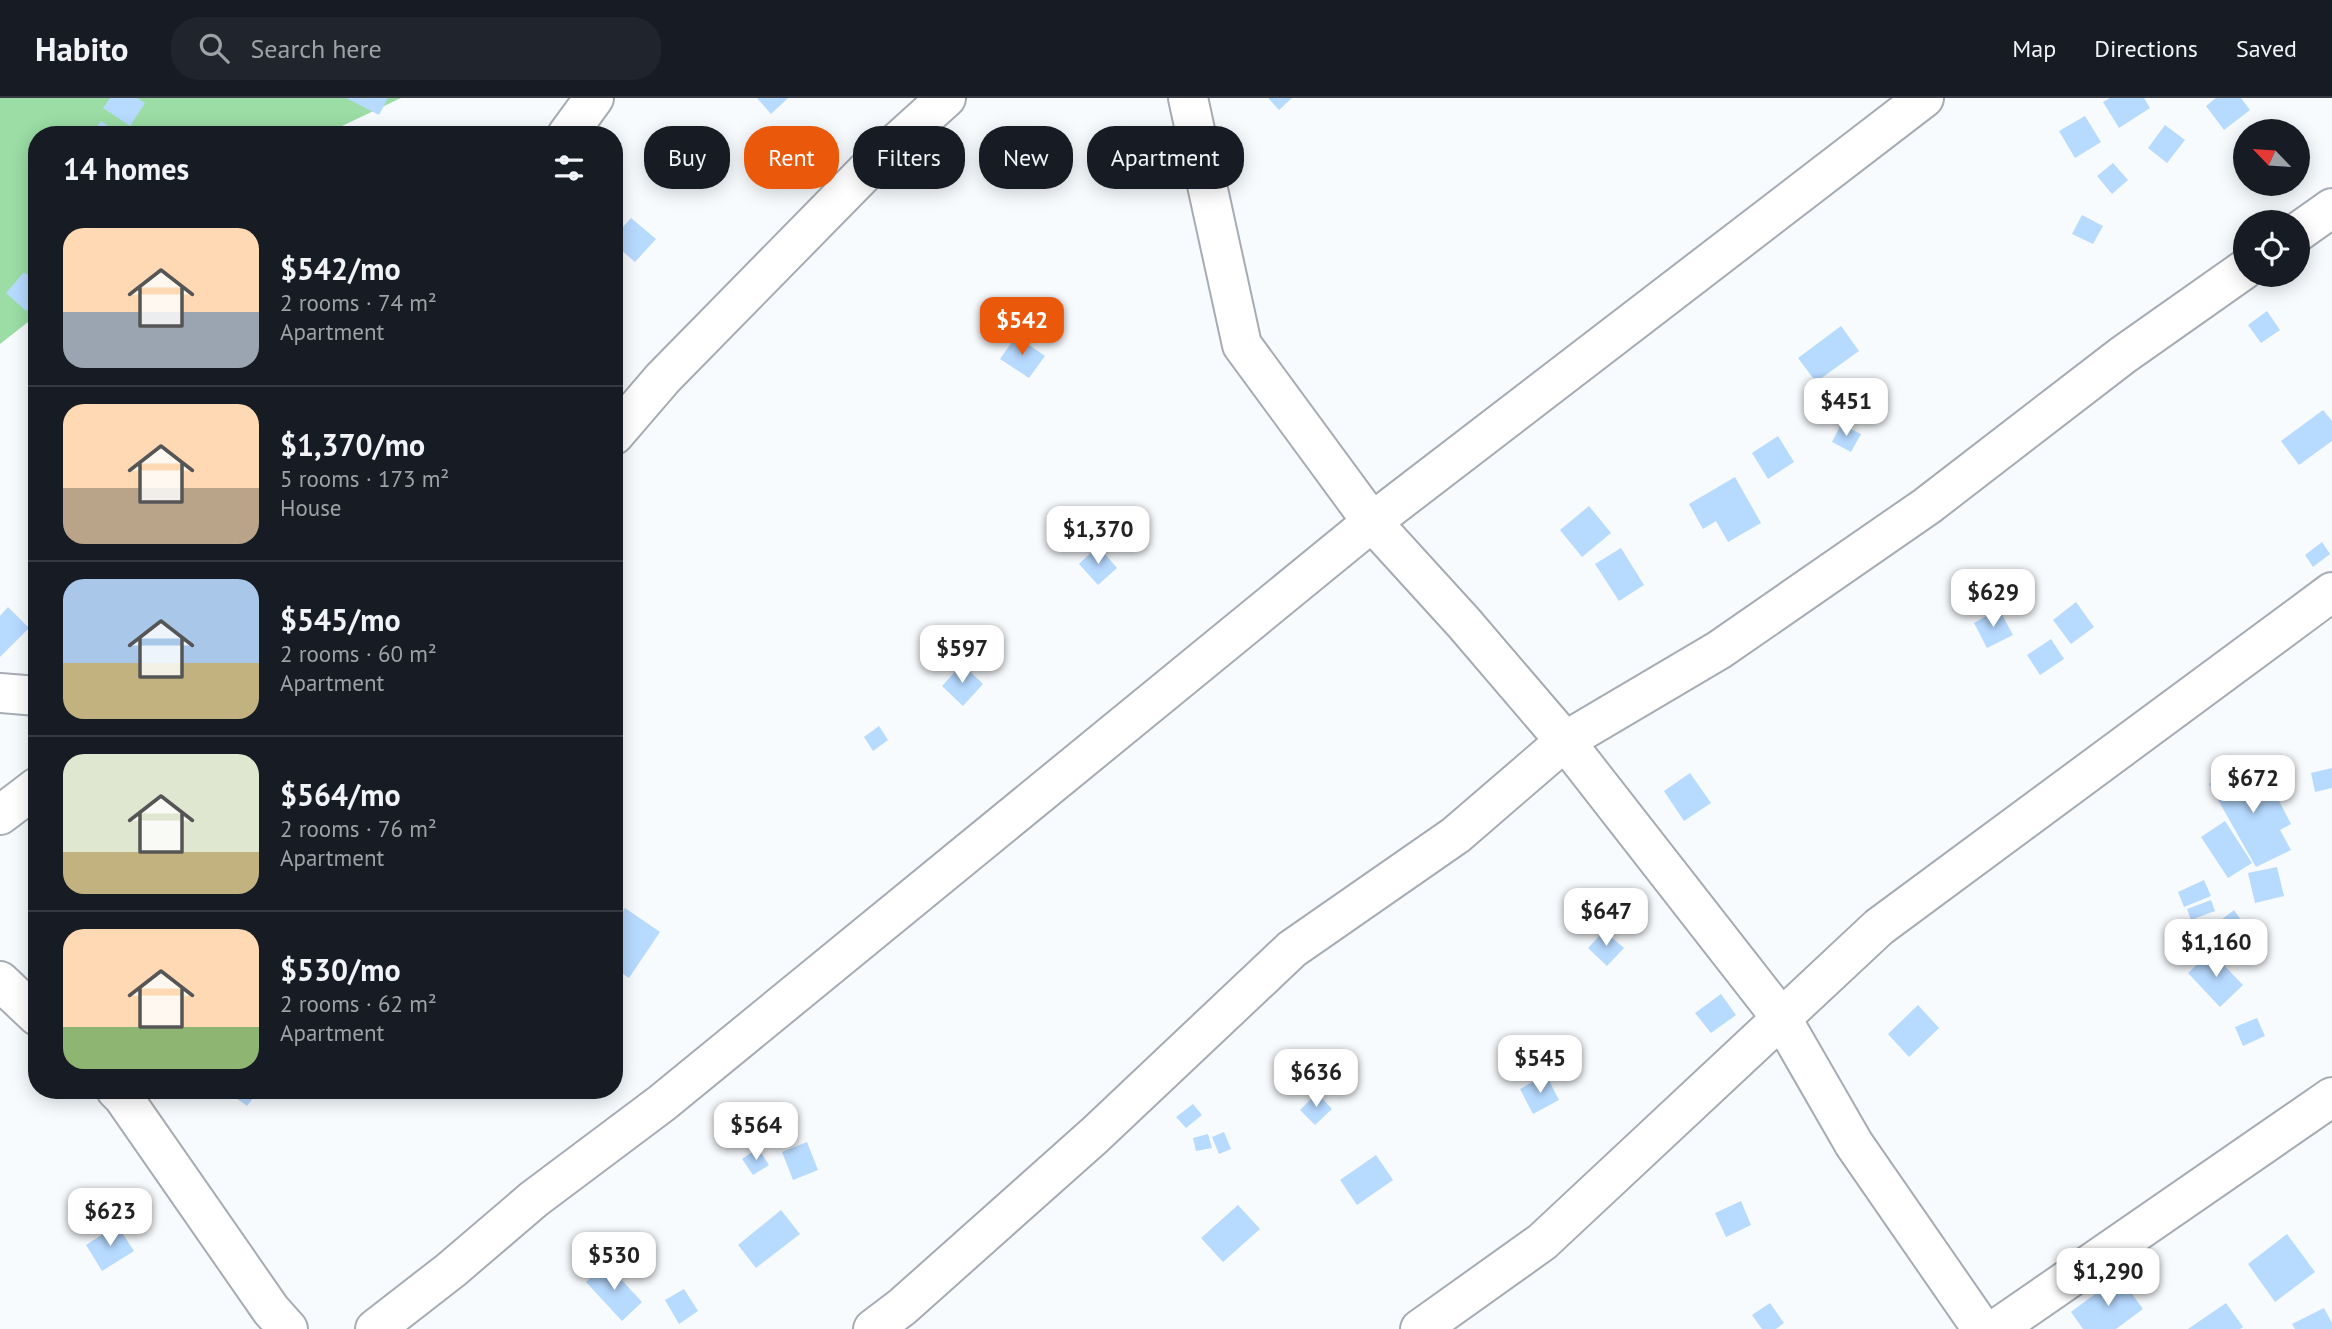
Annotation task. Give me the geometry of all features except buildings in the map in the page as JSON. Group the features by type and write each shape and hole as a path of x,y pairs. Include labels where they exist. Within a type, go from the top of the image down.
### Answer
{"street":[{"path":"574,126 594,98"},
{"path":"623,425 663,378 864,173 946,98"},
{"path":"1188,98 1242,345 1372,522 1464,622 1565,741 1782,1019 1854,1144 1982,1329"},
{"path":"375,1329 451,1270 534,1199 662,1103 1372,522 1924,98"},
{"path":"2310,224 2332,208"},
{"path":"873,1329 902,1307 1096,1135 1293,949 1456,835 1565,741 1719,650 1927,506 2123,355 2233,277"},
{"path":"1420,1329 1542,1242 1879,926 2332,592"},
{"path":"0,693 28,695"},
{"path":"0,815 28,794"},
{"path":"0,981 28,1007"},
{"path":"1996,1329 2332,1097"},
{"path":"124,1099 271,1310 288,1329"}],"green space":[{"path":"0,98 401,98 342,126 28,126 28,322 0,344"}]}
